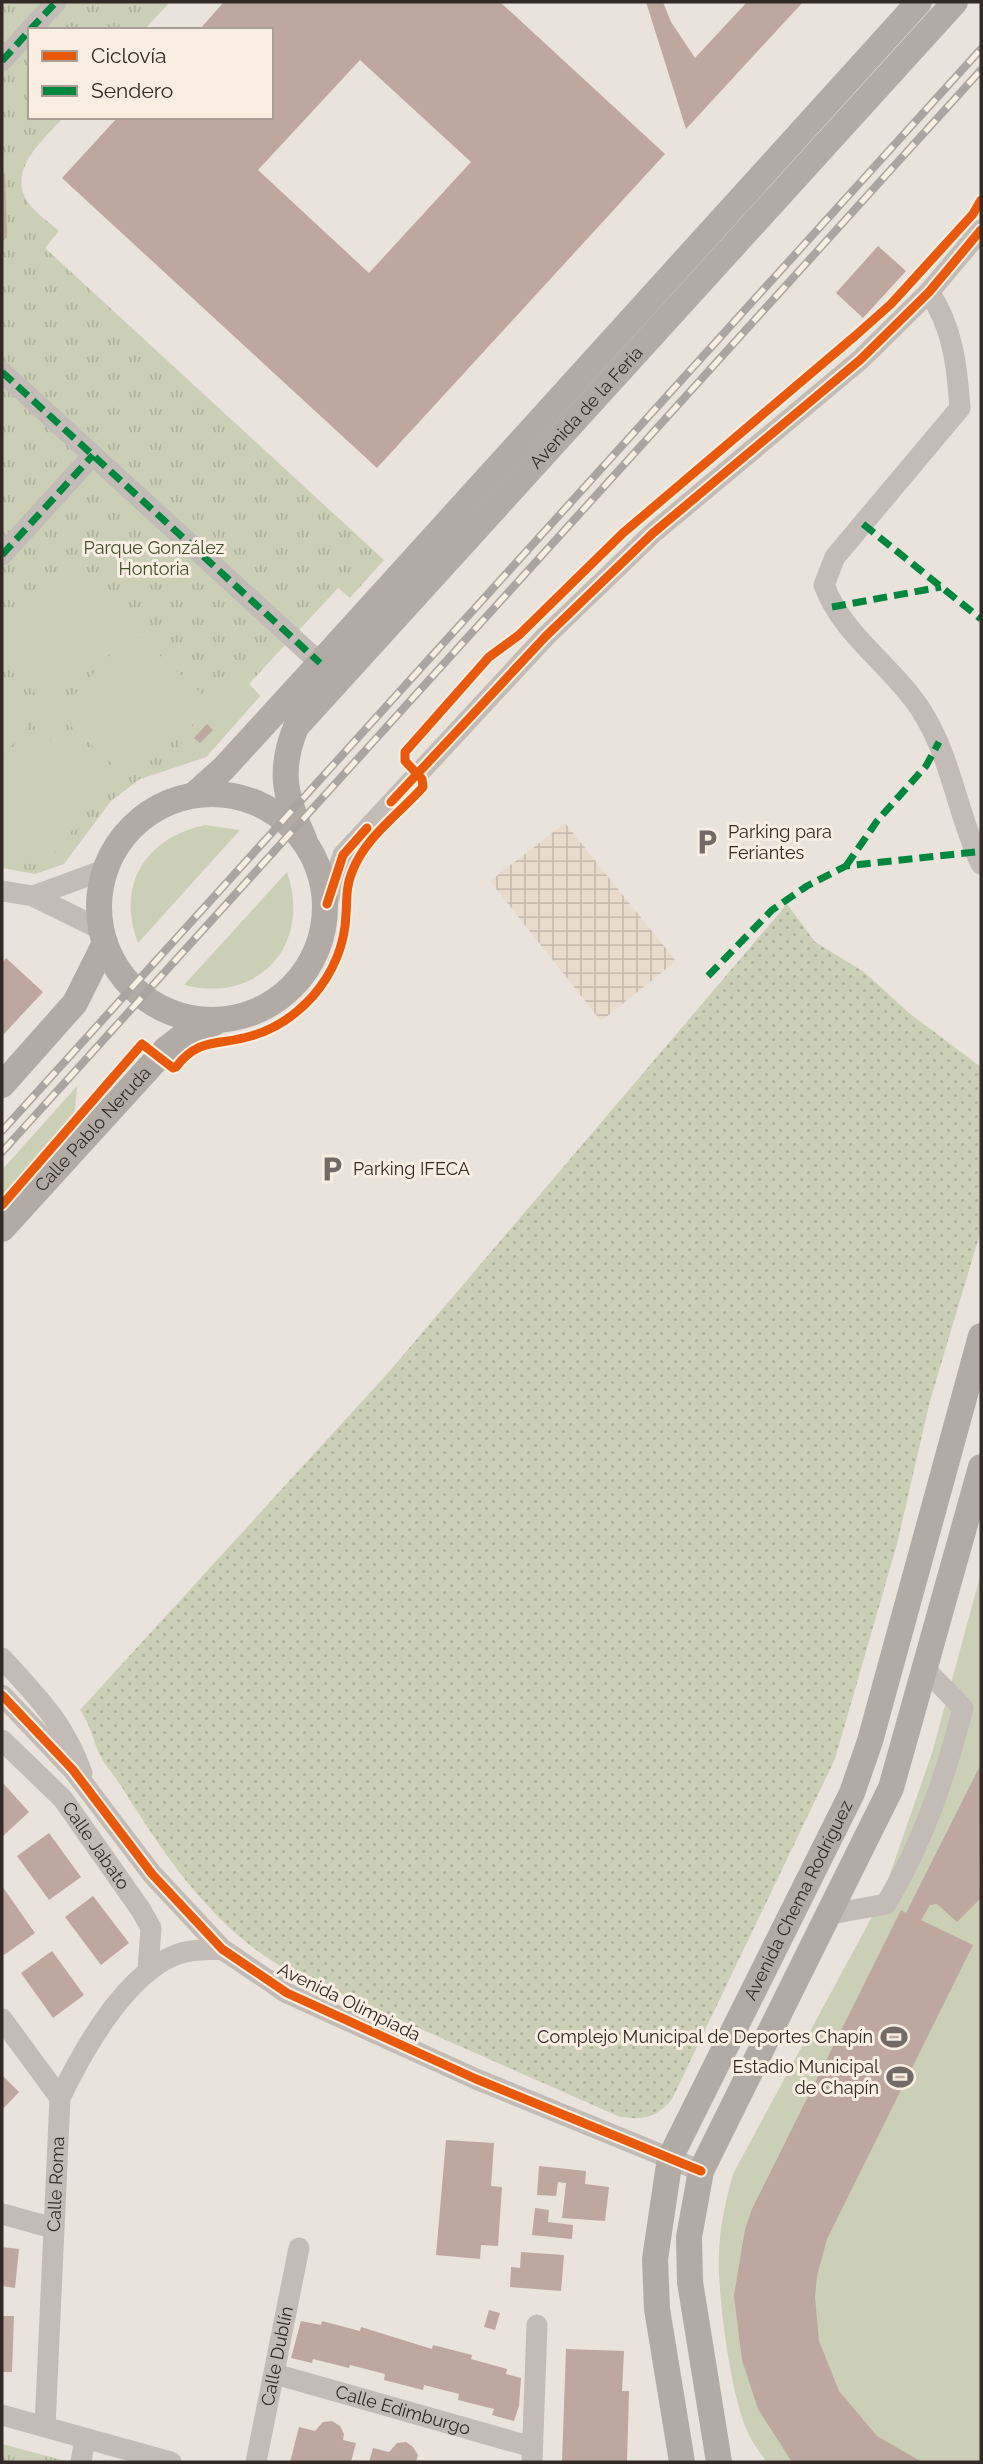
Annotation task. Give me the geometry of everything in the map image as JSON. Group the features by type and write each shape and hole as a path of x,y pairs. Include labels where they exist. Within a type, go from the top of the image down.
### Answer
{"main road":[{"name":"Avenida de la Feria","path":"195,794 224,768 320,663 919,2"},
{"name":"Avenida de la Feria","path":"304,839 289,805 284,777 286,751 296,727 954,2"},
{"path":"195,794 226,794 256,802 282,817 304,839 320,869 327,904 318,950 303,975 272,1004 251,1014 227,1020 191,1019 158,1007 129,985 109,956 102,936 98,901 104,870 118,842 139,820 165,803 195,794"},
{"path":"2,1085 75,1003 102,936"},
{"name":"Calle Pablo Neruda","path":"2,1229 166,1049 188,1032 227,1020"},
{"name":"Avenida Chema Rodríguez","path":"682,2462 657,2309 655,2259 670,2158 852,1793 870,1741 981,1336"},
{"name":"Avenida Chema Rodríguez","path":"719,2462 690,2282 689,2237 701,2171 831,1914 891,1788 981,1467"}],"street":[{"path":"32,28 56,2"},
{"path":"4,53 28,32"},
{"path":"327,904 343,855 546,636 653,533 860,360 929,292 981,230"},
{"path":"929,292 942,311 957,362 960,408 835,557 824,585 832,607 920,709 939,742 981,864"},
{"path":"2,372 320,663"},
{"path":"2,555 93,456"},
{"path":"33,896 104,870"},
{"path":"2,891 33,896 102,936"},
{"path":"2,1658 56,1717 71,1744 86,1785"},
{"path":"831,1914 886,1904 909,1865 936,1801 963,1709 926,1670"},
{"name":"Avenida Olimpiada","path":"2,1695 86,1785 152,1874 222,1949 287,1993 476,2079 701,2171"},
{"name":"Calle Jabato","path":"2,1741 63,1799 151,1928 148,1970"},
{"path":"63,1799 152,1874"},
{"path":"148,1970 179,1953 222,1949"},
{"name":"Calle Roma","path":"45,2426 60,2098 79,2059 110,2015 148,1970"},
{"path":"2,2019 60,2098"},
{"path":"2,2214 53,2228"},
{"name":"Calle Dublín","path":"256,2462 299,2248"},
{"path":"532,2454 537,2325"},
{"name":"Calle Edimburgo","path":"275,2374 532,2454"},
{"path":"2,2414 171,2462"},
{"path":"81,2462 85,2438"}],"green space":[{"name":"Parque González Hontoria","path":"2,2 170,2 146,28 28,28 28,119 62,119 31,155 22,177 22,189 30,205 59,231 45,248 384,560 350,598 338,588 249,684 260,696 206,757 140,779 111,801 64,864 35,874 2,868"},
{"path":"62,566 124,623 60,693 47,690 36,694 2,662 2,632"},
{"path":"132,630 205,697 163,753 125,776 71,726 73,712 69,701"},
{"path":"239,681 249,684 260,696 206,757 140,779 171,756 219,692"},
{"path":"2,682 25,704 23,712 27,728 2,757"},
{"path":"48,697 61,702 66,715 61,728 48,733 35,728 30,715 35,702"},
{"path":"36,737 50,741 61,737 113,784 92,804 53,854 31,864 18,863 2,857 2,775"},
{"path":"205,825 240,830 138,943 132,922 131,902 141,867 166,841 184,831"},
{"path":"287,872 293,899 292,923 285,945 273,963 256,977 235,986 211,989 184,985"},
{"path":"787,904 815,942 864,972 909,1013 981,1067 981,1230 930,1401 897,1544 835,1759 672,2099 655,2114 641,2118 618,2116 287,1970 261,1953 214,1913 175,1866 101,1758 80,1710 388,1373"},
{"path":"77,1086 74,1119 2,1199 2,1170"},
{"name":"Complejo Municipal de Deportes Chapín","path":"981,1573 981,2462 767,2462 754,2445 739,2409 726,2340 719,2252 728,2193 733,2174 881,1900 932,1753"},
{"path":"2,2444 66,2461 2,2462"}],"shaded area":[{"path":"565,823 676,961 601,1021 490,881"}],"building":[{"path":"224,2 500,2 665,154 377,468 62,178 116,119 273,119 273,28 201,28","holes":["360,60 471,162 369,273 258,170"]},
{"path":"646,2 663,2 671,22 695,58 747,2 803,2 686,129"},
{"path":"2,171 5,174 7,237 2,242"},
{"path":"878,246 906,271 863,318 836,293"},
{"path":"207,724 213,730 200,743 194,738"},
{"path":"6,958 43,992 2,1036 2,963"},
{"path":"981,1764 981,1898 957,1922 937,1904 930,1905 921,1920 973,1945 827,2239 817,2276 815,2297 819,2341 839,2391 877,2436 922,2462 792,2462 758,2409 742,2360 734,2296 745,2229 752,2209 901,1910 906,1913"},
{"path":"2,1782 29,1812 2,1837"},
{"path":"49,1833 81,1877 49,1900 17,1856"},
{"path":"2,1886 35,1933 4,1955 2,1952"},
{"path":"93,1896 129,1943 101,1965 65,1917"},
{"path":"52,1951 84,1995 53,2018 21,1973"},
{"path":"2,2075 19,2092 2,2110"},
{"path":"446,2140 494,2143 491,2186 502,2187 498,2246 481,2245 480,2259 436,2255"},
{"path":"539,2166 586,2171 585,2184 609,2187 605,2221 562,2218 566,2183 558,2182 556,2196 537,2195"},
{"path":"535,2208 549,2210 548,2222 573,2225 572,2239 532,2235"},
{"path":"2,2247 19,2249 15,2288 2,2286"},
{"path":"521,2252 564,2255 561,2291 510,2287 511,2267 520,2268"},
{"path":"489,2310 500,2313 495,2330 484,2327"},
{"path":"2,2316 14,2316 12,2372 2,2372"},
{"path":"301,2321 321,2325 322,2321 360,2331 361,2327 432,2349 433,2345 472,2355 471,2359 507,2369 506,2374 521,2378 519,2406 514,2421 492,2415 494,2409 458,2400 459,2394 424,2385 423,2390 384,2380 385,2374 350,2365 349,2368 313,2359 312,2363 291,2358"},
{"path":"566,2349 624,2351 622,2391 629,2391 627,2462 562,2462"},
{"path":"332,2421 340,2426 344,2434 343,2440 356,2443 351,2462 290,2462 299,2427 315,2431 323,2422"},
{"path":"406,2442 418,2455 416,2462 369,2462 373,2448 389,2452 397,2443"}],"railway":[{"path":"2,1131 981,49"},
{"path":"2,1152 981,70"}],"marked path":[{"path":"32,28 56,2"},
{"path":"2,61 28,32"},
{"path":"2,372 320,663"},
{"path":"2,555 93,455"},
{"path":"863,524 981,619"},
{"path":"832,607 941,587"},
{"path":"846,866 877,821 926,766 939,742"},
{"path":"708,976 772,910 807,886 846,866 975,852"}],"cycle path":[{"path":"2,1205 142,1044 173,1068 184,1057 201,1047 251,1036 269,1029 293,1015 306,1003 320,987 337,958 345,925 349,882 358,859 374,837 423,787 422,779 405,761 405,752 489,657 519,635 623,533 891,304 973,214 981,200"},
{"path":"391,802 546,636 653,533 860,360 929,292 981,230"},
{"path":"327,904 343,855 367,828"},
{"path":"2,1695 73,1770 152,1874 222,1949 287,1993 476,2079 701,2171"}],"place":[{"name":"Parking para Feriantes","path":"707,842"},
{"name":"Parking IFECA","path":"332,1169"},
{"name":"Complejo Municipal de Deportes Chapín","path":"894,2037"},
{"name":"Estadio Municipal de Chapín","path":"900,2077"}]}
